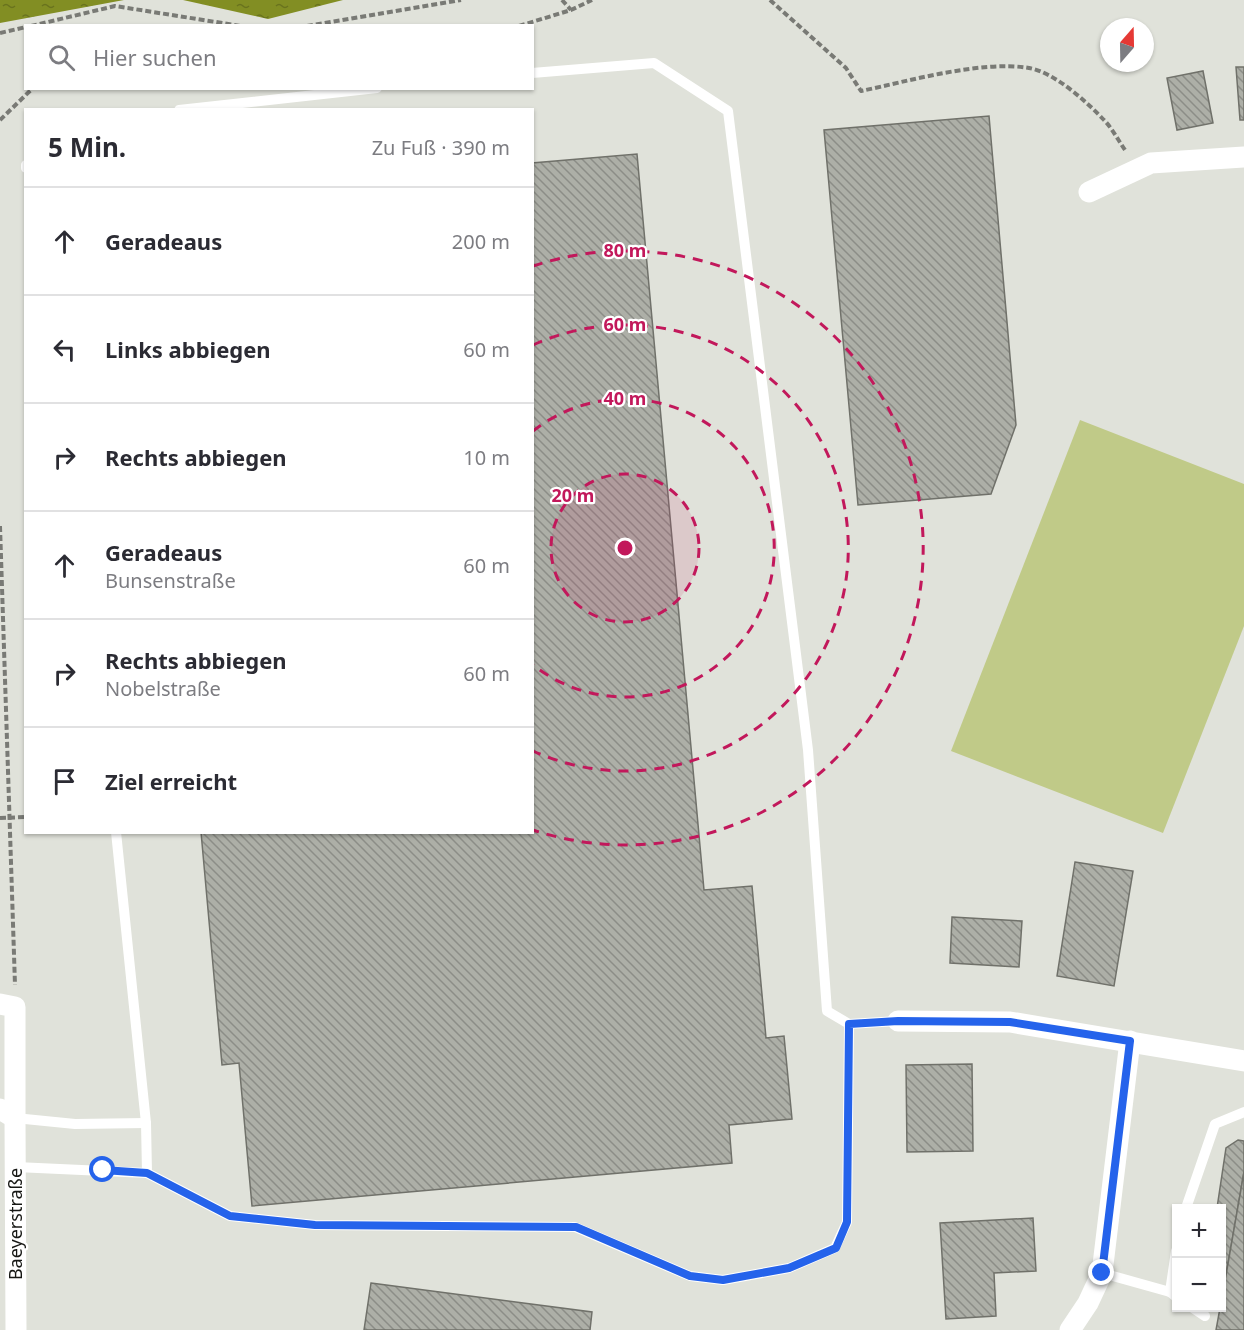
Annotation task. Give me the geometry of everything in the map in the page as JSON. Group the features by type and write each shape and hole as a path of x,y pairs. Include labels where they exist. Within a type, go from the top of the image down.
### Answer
{"street":[{"path":"1089,192 1151,163 1244,157"},
{"name":"Baeyerstraße","path":"8,1005 8,1113 16,1167 16,1330"},
{"path":"898,1021 1010,1022 1244,1061"},
{"path":"1070,1330 1088,1303 1102,1273 1130,1041"}],"lane":[{"path":"534,73 654,63 728,111 807,750 826,1011 849,1024 898,1021"},
{"path":"197,108 359,90"},
{"path":"116,834 146,1123 147,1173"},
{"path":"16,1167 147,1173 230,1216 315,1225 576,1227 690,1276 723,1280 789,1268 836,1248 847,1222 849,1024"},
{"path":"1188,1204 1215,1124 1244,1112"},
{"path":"8,1113 75,1124 146,1123"},
{"path":"1102,1273 1172,1295"},
{"path":"1198,1312 1205,1316"}],"path":[{"path":"319,24 461,0"},
{"path":"562,0 571,10"},
{"path":"526,24 571,10 592,0"},
{"path":"770,0 846,68 861,91 957,71 998,67 1031,68 1051,76 1106,121 1137,170"},
{"path":"39,24 115,6 228,24"},
{"path":"0,33 24,27"},
{"path":"0,120 31,90"},
{"path":"0,526 10,817 8,1005"},
{"path":"0,818 24,818"}],"shaded area":[{"path":"1080,420 1244,484 1244,626 1163,833 951,751"}],"water":[{"path":"0,0 124,0 0,23"},
{"path":"183,0 343,0 268,19"}],"building":[{"path":"1236,67 1244,67 1244,120 1240,120"},
{"path":"1203,71 1213,123 1177,130 1167,78"},
{"path":"989,116 1016,425 991,494 858,505 824,130"},
{"path":"637,154 704,890 752,886 766,1038 784,1036 792,1119 729,1125 732,1163 252,1206 239,1063 222,1065 201,834 534,834 534,163"},
{"path":"1075,862 1133,871 1114,986 1057,976"},
{"path":"952,917 1022,921 1019,967 950,963"},
{"path":"972,1064 973,1151 907,1152 906,1065"},
{"path":"1238,1140 1244,1141 1244,1172 1226,1275 1226,1204 1218,1204 1226,1148"},
{"path":"1244,1172 1244,1330 1216,1330 1219,1312 1226,1312 1226,1275"},
{"path":"1033,1218 1036,1271 994,1273 996,1316 946,1319 940,1223"},
{"path":"371,1283 592,1312 590,1330 364,1330"}],"route":[{"path":"103,1170 147,1173 230,1216 315,1225 576,1227 690,1276 723,1280 789,1268 836,1248 847,1222 849,1024 898,1021 1010,1022 1130,1041 1102,1273"}]}
